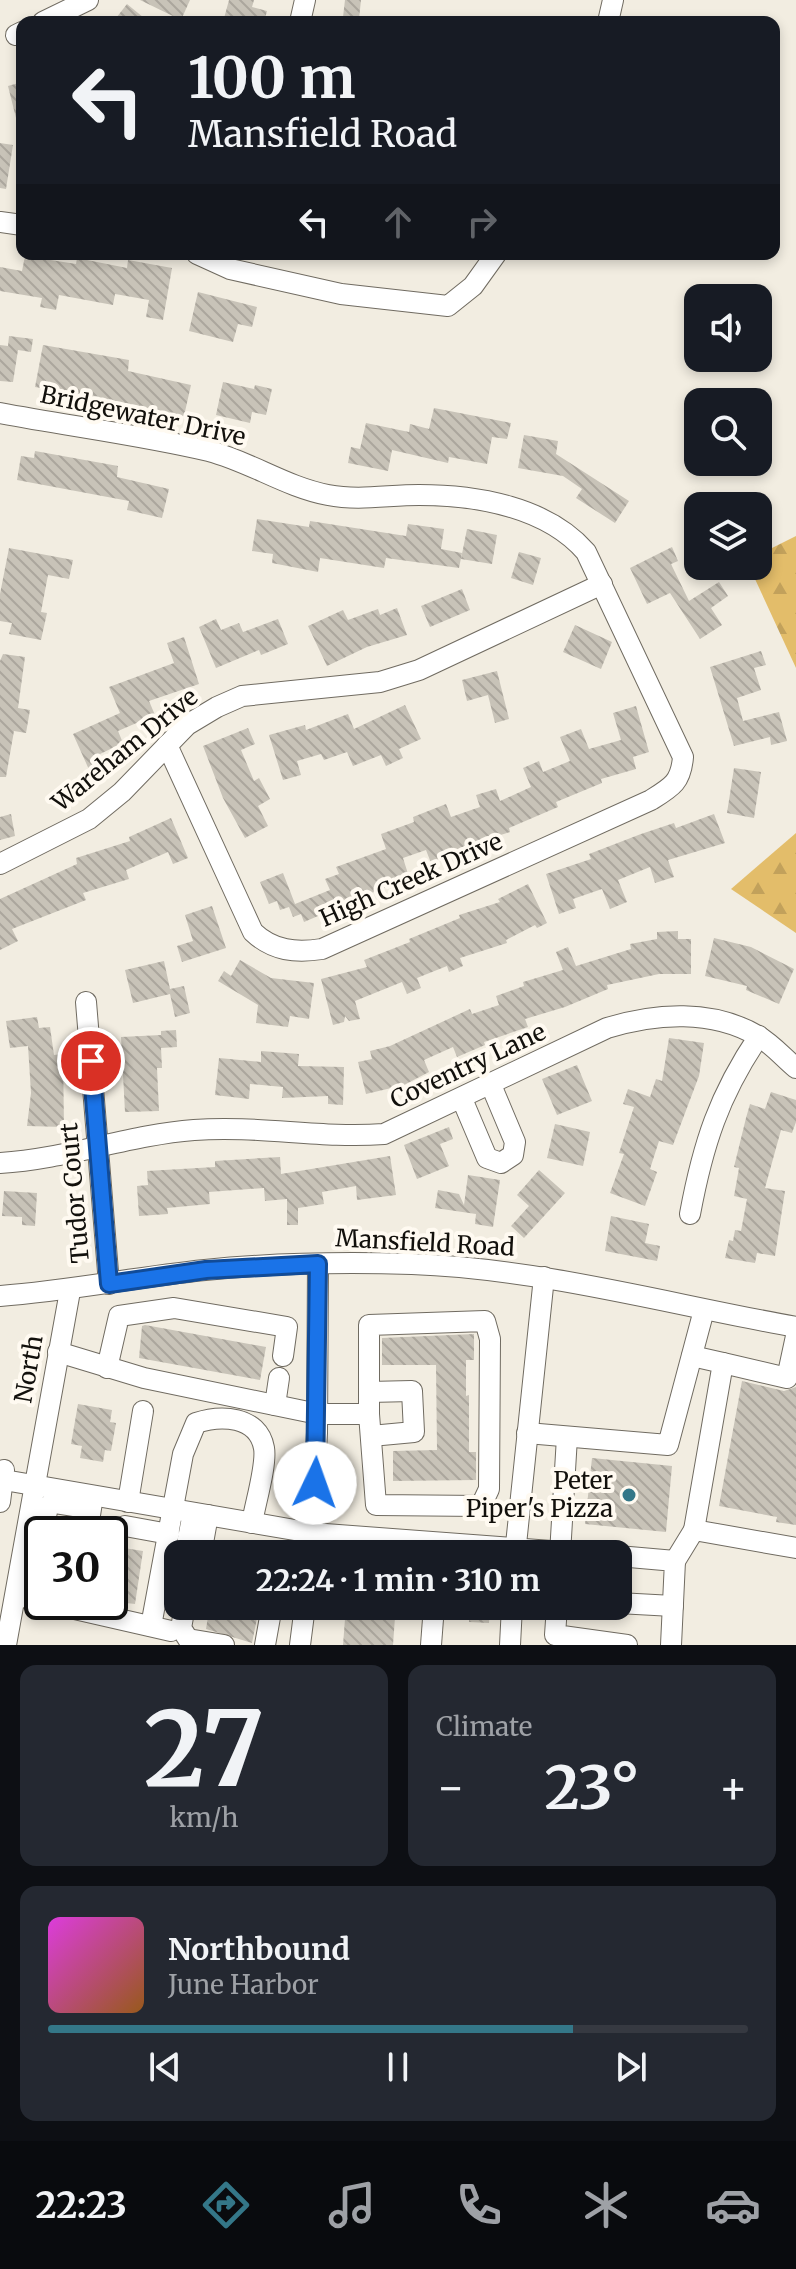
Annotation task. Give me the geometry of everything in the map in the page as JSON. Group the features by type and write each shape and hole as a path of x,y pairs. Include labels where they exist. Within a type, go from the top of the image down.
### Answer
{"street":[{"path":"55,16 88,0"},
{"path":"210,260 230,269 341,294 448,306 473,286 492,260"},
{"name":"Bridgewater Drive","path":"1,417 209,451 244,462 295,486 330,495 367,499 418,495 455,497 519,510 549,521 571,535 586,552 683,757 682,774"},
{"name":"Wareham Drive","path":"0,864 89,819 122,792 187,725 242,696 380,682 419,670 602,584"},
{"name":"High Creek Drive","path":"167,745 253,932 276,948 306,951 322,949 651,800 676,785 682,774"},
{"name":"Tudor Court","path":"86,1002 109,1284"},
{"name":"Coventry Lane","path":"0,1163 98,1149 190,1130 242,1128 353,1136 384,1134 607,1028 640,1018 689,1015 731,1023 759,1036 796,1068"},
{"path":"690,1214 708,1131 730,1079 759,1036"},
{"path":"462,1099 487,1158 501,1163 513,1155 515,1142 491,1085"},
{"path":"311,1540 318,1414 318,1264"},
{"name":"Mansfield Road","path":"0,1296 70,1291 206,1270 318,1264 413,1264 510,1271 796,1327"},
{"path":"516,1540 544,1277"},
{"name":"North","path":"33,1516 35,1486 70,1291"},
{"path":"107,1368 119,1316 174,1308 287,1327 283,1356"},
{"path":"527,1433 668,1445 704,1310"},
{"path":"485,1321 490,1339 489,1489 481,1506 376,1505 369,1414 369,1325 485,1321"},
{"path":"692,1356 787,1378 796,1336"},
{"path":"58,1352 94,1361 107,1368 318,1414 369,1414"},
{"path":"671,1645 675,1561 694,1530 723,1363"},
{"path":"275,1405 279,1378"},
{"path":"369,1392 412,1391 414,1432 371,1436"},
{"path":"128,1502 143,1411"},
{"path":"198,1540 183,1454 196,1423 218,1416 242,1421 260,1437 265,1450 252,1523"},
{"path":"561,1540 567,1437"},
{"path":"0,1502 2,1475 92,1502"},
{"path":"90,1516 92,1502"},
{"path":"46,1516 48,1506 54,1503 128,1502 252,1523 300,1540"},
{"path":"127,1620 165,1638 169,1534 192,1513"},
{"path":"187,1540 192,1513"},
{"path":"128,1527 169,1534"},
{"path":"694,1530 796,1548"},
{"path":"632,1557 675,1561"},
{"name":"North","path":"6,1645 24,1603"},
{"path":"632,1604 673,1606"},
{"path":"182,1620 181,1628 188,1639 224,1645"},
{"path":"265,1645 269,1620"},
{"path":"300,1645 303,1620"},
{"path":"433,1620 431,1645 440,1645"},
{"path":"510,1645 511,1620"},
{"path":"556,1620 555,1635 627,1645"}],"green space":[{"path":"796,536 796,668 755,580 772,580 772,548"},
{"path":"796,833 796,933 731,889"}],"building":[{"path":"140,0 190,0 183,16 173,16"},
{"path":"229,0 254,0 252,7 267,11 266,16 225,16"},
{"path":"345,0 361,0 359,16 343,16"},
{"path":"127,4 142,16 118,16"},
{"path":"16,84 16,118 8,86"},
{"path":"0,143 13,145 6,189 0,188"},
{"path":"24,260 76,264 77,260 87,260 127,268 128,260 172,268 163,320 146,317 149,300 115,294 113,305 59,295 56,310 40,307 42,298 0,291 0,267 22,271"},
{"path":"198,292 257,307 252,327 238,324 233,342 189,331"},
{"path":"9,336 33,339 31,352 18,350 13,382 0,381 0,345 8,346"},
{"path":"43,345 129,360 128,371 191,385 184,416 35,387"},
{"path":"223,382 254,389 255,385 272,389 266,415 252,412 250,423 216,415"},
{"path":"434,408 511,423 507,439 492,437 487,464 449,457 448,463 392,450 388,471 348,463 351,447 360,449 366,423 409,432 410,424 429,429"},
{"path":"524,435 558,441 556,454 629,501 615,523 576,498 582,489 563,476 518,468"},
{"path":"35,451 118,466 117,477 169,489 162,518 127,510 129,501 17,480 21,456 34,458"},
{"path":"257,519 309,527 310,521 406,536 408,524 444,529 441,549 462,553 459,568 386,558 384,568 320,558 318,572 272,563 273,554 252,551"},
{"path":"467,529 497,535 492,564 461,559"},
{"path":"672,547 678,561 671,564 689,601 719,582 728,596 711,608 722,625 700,639 670,593 647,604 630,568"},
{"path":"9,548 73,560 69,579 48,575 41,612 47,613 41,640 9,634 12,623 0,621 0,594"},
{"path":"519,552 541,558 533,585 511,578"},
{"path":"462,589 470,610 430,627 421,606"},
{"path":"397,608 407,635 367,647 327,666 308,626 343,610 348,620 378,609 380,615"},
{"path":"216,619 221,630 239,623 243,632 278,619 288,644 261,655 259,650 216,668 199,627"},
{"path":"575,625 612,642 601,669 563,652"},
{"path":"184,637 199,684 149,701 155,715 118,731 123,743 100,754 106,767 91,774 73,734 120,713 109,687 174,663 167,643"},
{"path":"761,651 766,665 754,668 761,690 737,698 743,721 779,712 787,741 771,745 770,737 734,746 710,667"},
{"path":"3,654 25,657 18,708 30,710 26,733 14,731 6,777 0,777 0,661"},
{"path":"497,671 509,719 495,723 488,695 467,701 462,680"},
{"path":"405,705 421,739 399,749 403,758 386,766 381,755 353,766 347,752 324,760 321,754 297,761 301,775 283,780 269,735 305,725 306,730 348,714 354,729"},
{"path":"636,706 649,752 633,757 636,769 601,779 602,783 556,802 558,807 509,828 510,832 463,847 431,863 426,850 403,858 409,877 304,922 301,914 293,917 289,907 280,910 277,901 269,904 260,882 283,873 295,904 330,890 325,879 339,874 336,867 386,849 381,834 414,822 413,817 446,804 451,817 480,807 476,795 496,789 500,801 531,787 523,768 539,761 543,772 570,761 560,737 581,729 589,749 621,740 613,713"},
{"path":"248,728 255,744 241,750 254,781 259,778 270,799 258,806 268,826 245,838 223,798 203,746"},
{"path":"734,768 761,772 754,818 727,813"},
{"path":"11,814 15,836 0,840 0,817"},
{"path":"714,814 725,843 668,860 674,877 655,883 650,867 618,880 627,902 610,909 602,889 573,899 576,908 559,914 546,874 591,859 589,854 641,834 674,823 676,828"},
{"path":"171,818 188,858 173,864 168,852 126,870 129,879 83,893 86,900 12,929 18,941 0,950 0,899 77,864 76,858 130,841 129,837"},
{"path":"528,884 547,923 537,928 535,925 506,940 507,943 460,958 463,966 449,972 447,966 417,978 421,988 407,994 402,982 355,1001 360,1019 349,1021 345,1016 344,1022 333,1025 321,979 367,967 364,960 410,942 409,939 460,918 459,915 500,902 498,899"},
{"path":"212,906 226,948 182,962 177,946 193,941 185,915"},
{"path":"678,931 678,939 691,939 691,974 659,974 607,985 608,989 565,1007 525,1019 528,1027 484,1042 485,1045 457,1057 453,1047 424,1060 429,1072 404,1085 366,1094 358,1062 372,1059 370,1051 390,1046 470,1009 472,1014 499,1005 496,996 524,986 523,982 563,970 556,952 568,947 576,966 631,949 630,944 657,939 657,932"},
{"path":"714,938 751,947 794,969 779,1004 746,990 747,986 705,976"},
{"path":"240,960 271,978 314,983 309,1019 290,1016 288,1027 256,1023 258,1005 218,981 224,971 231,976"},
{"path":"164,961 170,989 184,986 190,1013 175,1017 170,994 133,1003 125,970"},
{"path":"37,1017 39,1028 50,1027 54,1055 63,1054 64,1127 27,1126 31,1093 28,1046 10,1048 6,1021"},
{"path":"176,1030 177,1047 161,1048 162,1068 157,1068 159,1111 125,1112 121,1037 161,1035 161,1031"},
{"path":"669,1038 704,1043 699,1076 673,1145 659,1141 650,1169 657,1172 645,1206 610,1193 624,1154 619,1153 634,1107 623,1104 628,1089 650,1097 656,1079 662,1081"},
{"path":"261,1051 299,1054 298,1066 344,1067 343,1105 328,1104 328,1096 282,1098 283,1087 250,1084 249,1099 215,1095 219,1058 261,1062"},
{"path":"577,1065 592,1101 557,1115 542,1079"},
{"path":"771,1092 796,1100 796,1122 792,1133 781,1130 765,1188 785,1191 775,1256 757,1253 755,1263 725,1258 729,1240 733,1241 735,1230 741,1231 747,1199 734,1196 739,1168 734,1167 746,1118 750,1104 765,1109"},
{"path":"555,1124 590,1132 583,1166 547,1158"},
{"path":"449,1127 453,1139 440,1144 449,1166 417,1179 404,1145"},
{"path":"390,1156 396,1195 357,1200 356,1186 322,1192 324,1204 298,1208 298,1225 287,1225 287,1199 265,1201 264,1188 209,1192 210,1204 167,1208 168,1214 139,1216 137,1186 148,1185 147,1171 215,1167 215,1161 280,1157 281,1174"},
{"path":"539,1170 565,1193 524,1238 511,1226 529,1206 517,1195"},
{"path":"468,1175 500,1180 493,1227 475,1224 476,1214 435,1208 438,1190 459,1194 464,1205"},
{"path":"4,1191 37,1193 35,1226 22,1225 22,1217 2,1216"},
{"path":"611,1216 649,1224 645,1243 660,1246 657,1261 605,1251"},
{"path":"142,1326 266,1347 260,1380 139,1358"},
{"path":"474,1334 474,1360 466,1360 466,1396 469,1395 469,1452 476,1452 476,1480 393,1481 393,1451 437,1450 436,1365 382,1365 382,1338"},
{"path":"742,1381 784,1391 796,1387 796,1525 776,1522 777,1517 719,1506"},
{"path":"78,1404 112,1410 110,1422 116,1423 111,1451 105,1450 103,1462 80,1458 82,1446 71,1444"},
{"name":"Peter Piper's Pizza","path":"592,1458 672,1466 666,1532 585,1524"},
{"path":"128,1549 143,1551 135,1604 128,1603"},
{"path":"208,1620 257,1620 252,1643 206,1629"},
{"path":"345,1620 395,1620 393,1645 343,1645"},
{"path":"469,1620 489,1620 489,1623"}],"place":[{"name":"Peter Piper's Pizza","path":"629,1495"}],"route":[{"path":"91,1061 109,1284 206,1270 318,1264 315,1483"}]}
